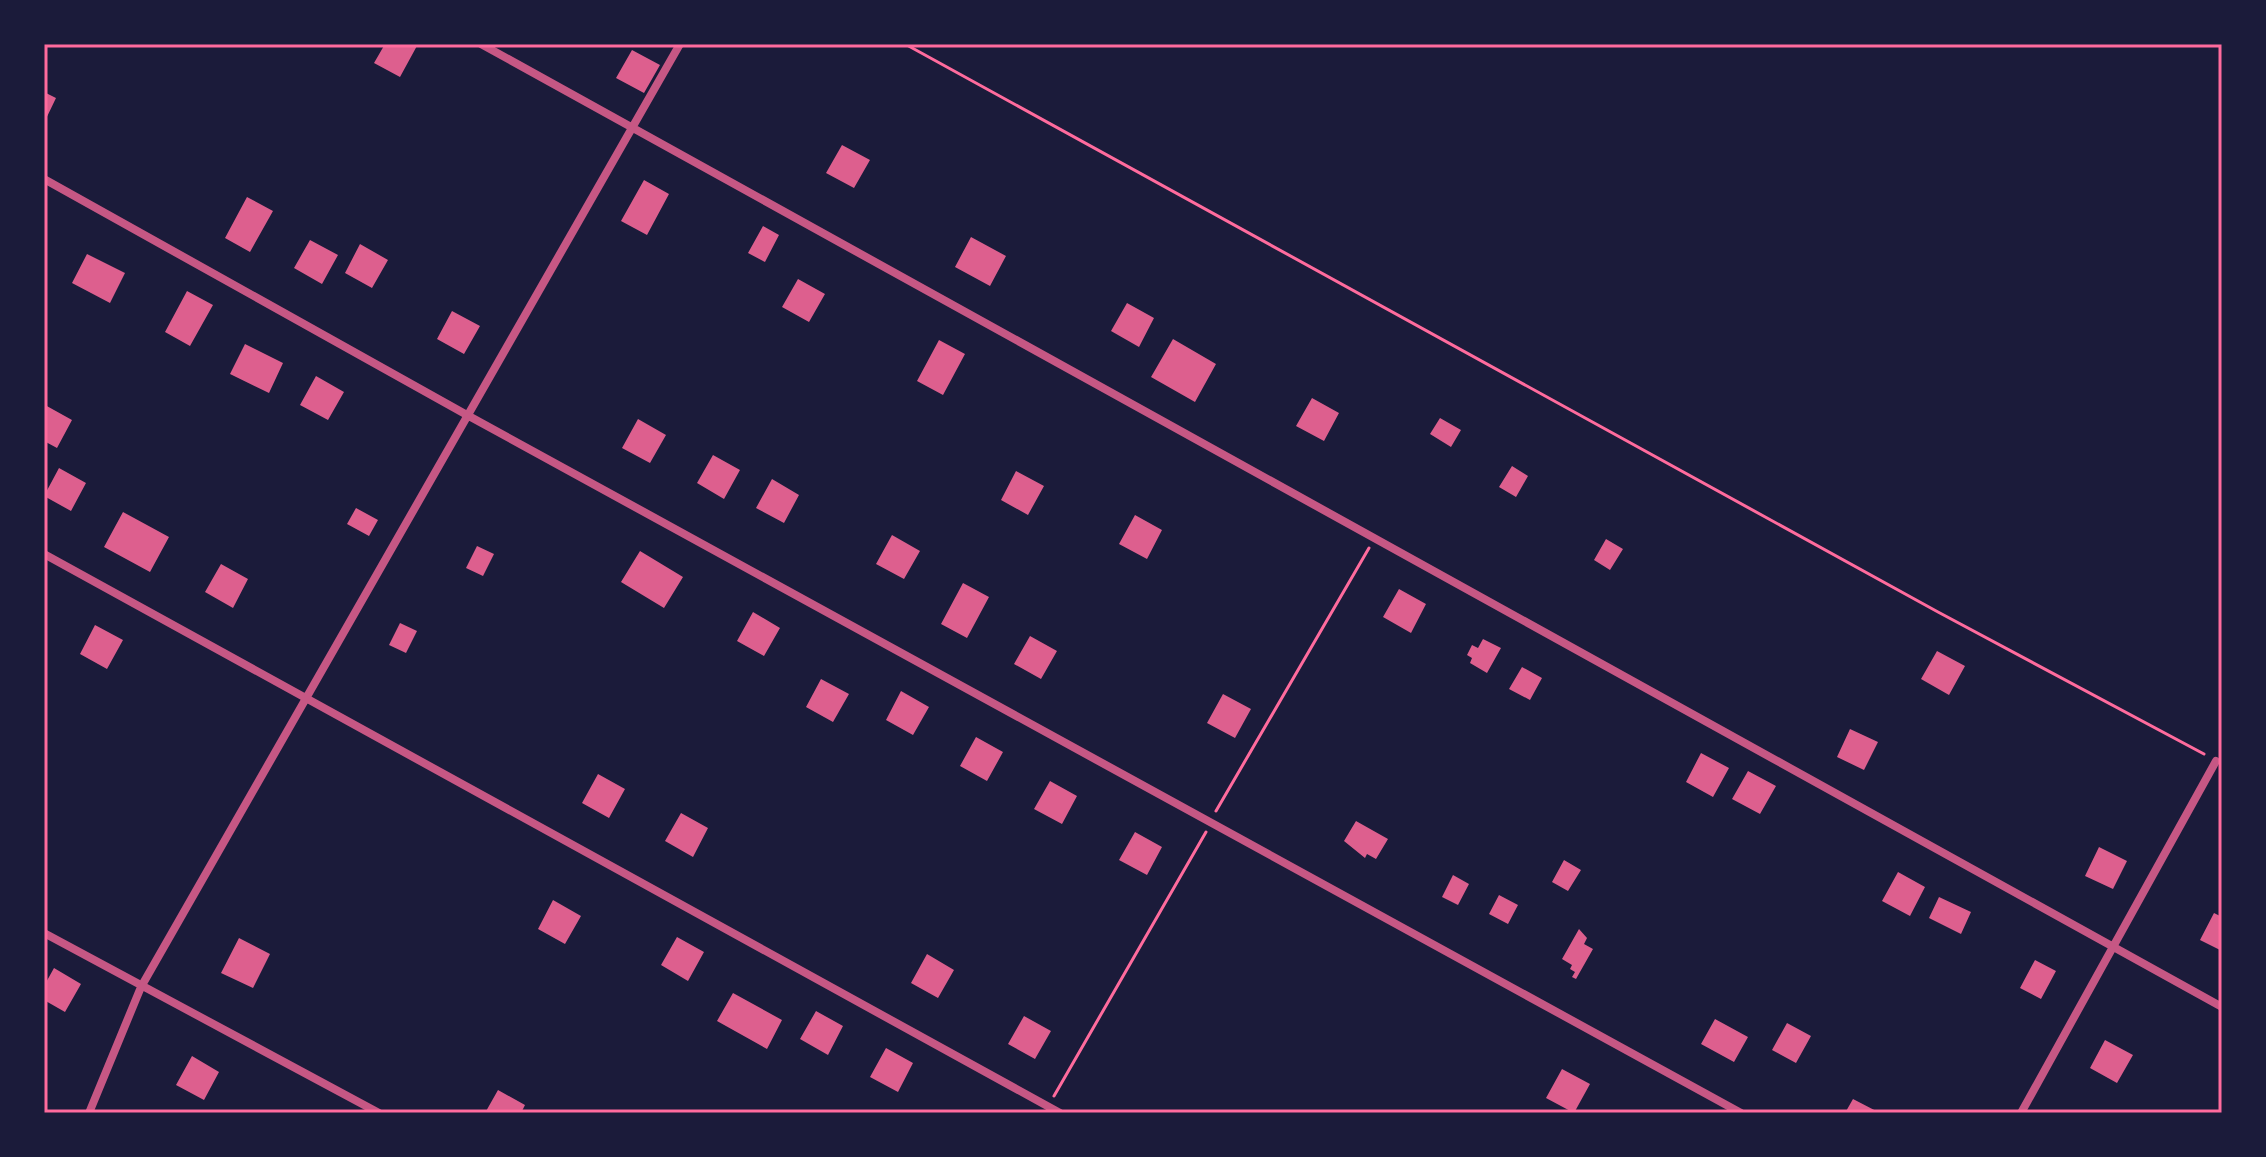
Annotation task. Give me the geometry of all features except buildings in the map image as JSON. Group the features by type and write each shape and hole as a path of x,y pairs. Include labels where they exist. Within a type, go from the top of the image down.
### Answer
{"street":[{"path":"481,44 2222,1007"},
{"path":"89,1113 141,987 680,44"},
{"path":"44,179 467,415 1741,1113"},
{"path":"44,554 1060,1113"},
{"path":"2021,1113 2216,761"},
{"path":"44,933 379,1113"}],"path":[{"path":"905,44 2216,761"},
{"path":"1048,1106 1212,822 1217,806 1375,538"}]}
